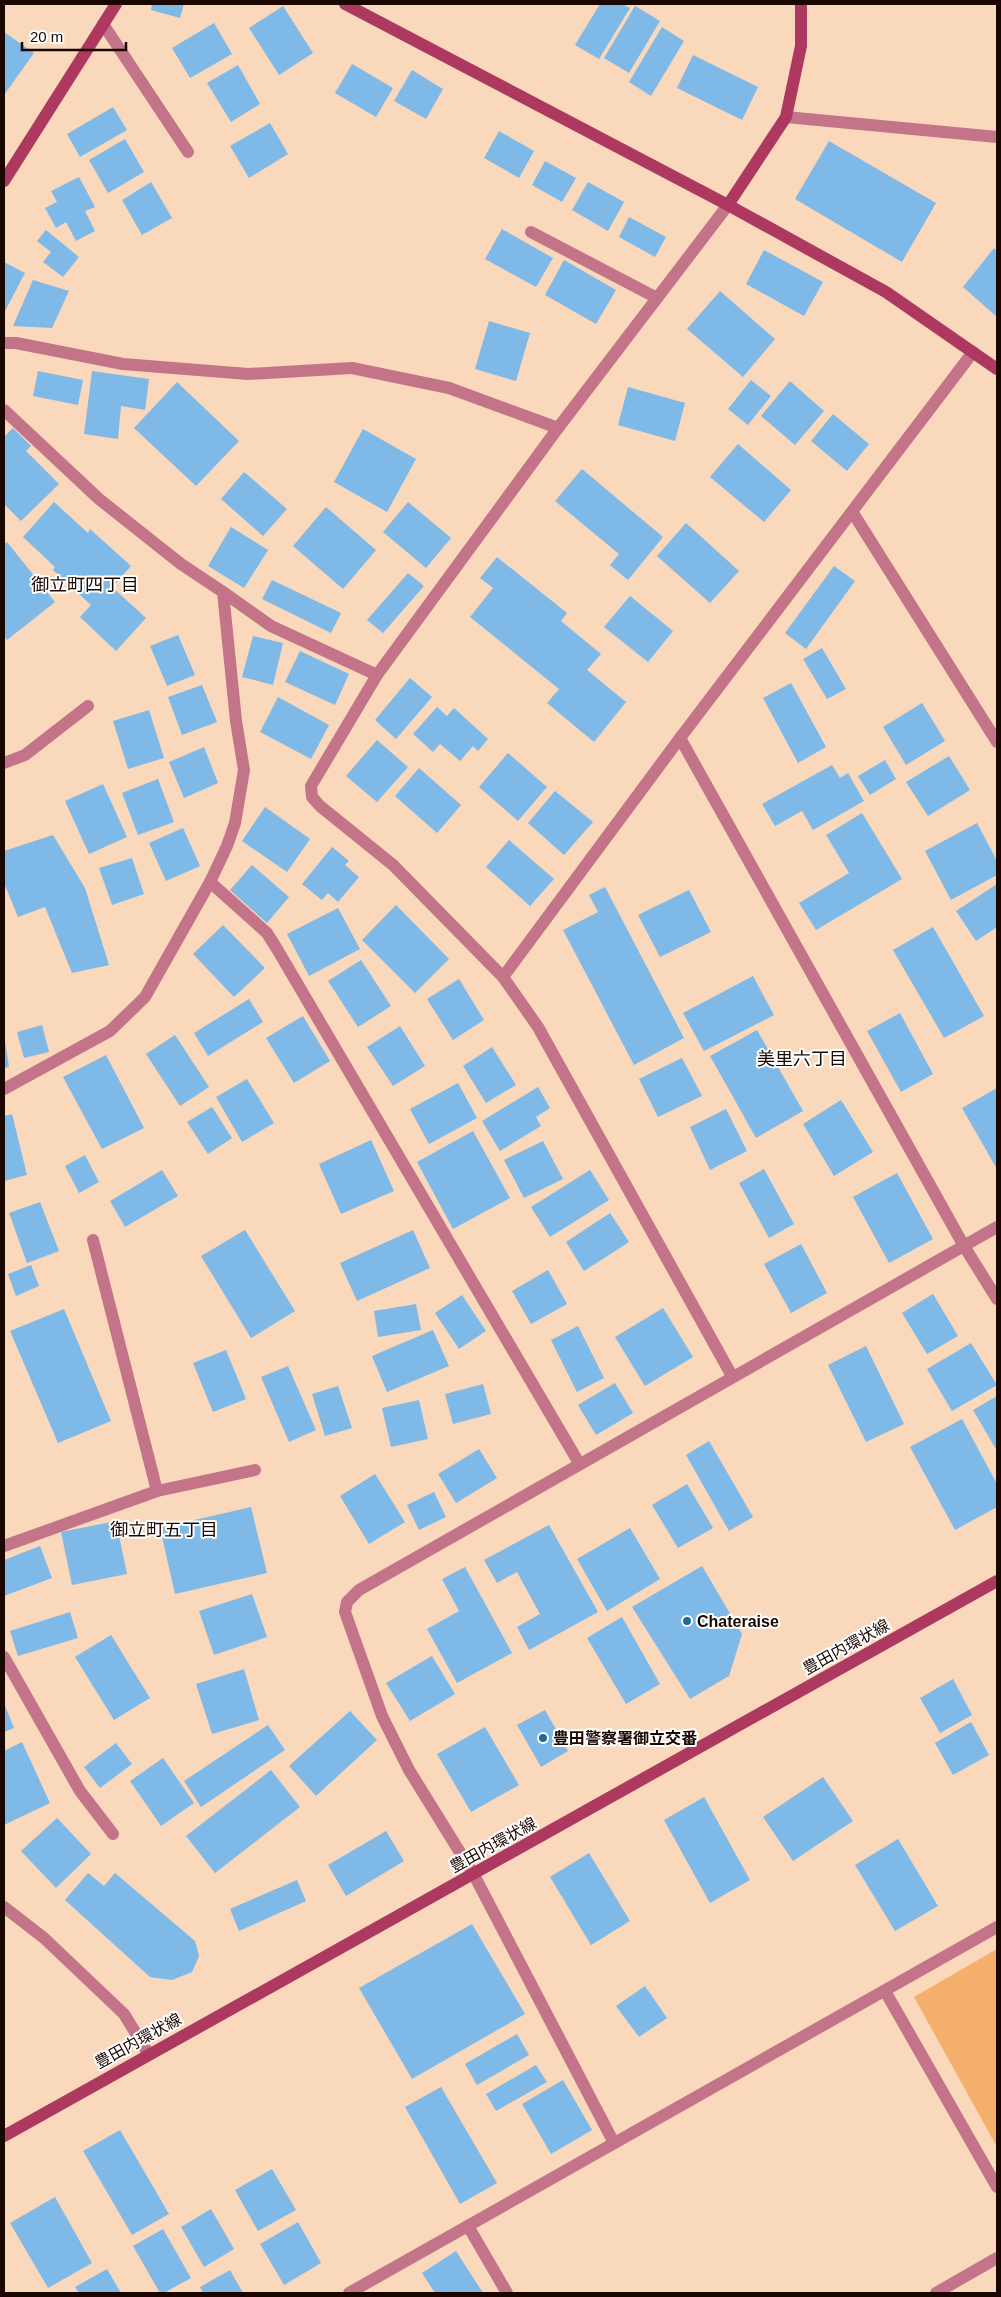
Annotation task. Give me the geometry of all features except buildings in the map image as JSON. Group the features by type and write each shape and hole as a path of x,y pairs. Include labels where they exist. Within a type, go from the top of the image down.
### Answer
{"street":[{"path":"4,181 116,4"},
{"path":"345,4 728,205 886,292 997,369"},
{"path":"732,1376 538,1027 503,977 393,865 312,797 312,786 377,675 558,428 728,205 786,117 801,46 801,4"},
{"path":"103,24 188,152"},
{"path":"786,117 997,137"},
{"path":"531,232 657,298"},
{"path":"4,343 16,343 123,364 248,374 352,368 449,388 558,428"},
{"path":"503,977 680,738 853,513 973,352"},
{"path":"4,410 99,499 181,564 271,626 377,675"},
{"path":"853,513 997,742"},
{"path":"4,1089 110,1030 145,997 210,882 235,823 244,770 236,721 223,592"},
{"path":"4,763 25,755 88,706"},
{"path":"680,738 964,1246 997,1300"},
{"path":"210,882 267,933 579,1463"},
{"path":"614,2143 474,1875 409,1770 382,1716 345,1612 348,1602 359,1590 579,1463 997,1227"},
{"path":"93,1240 157,1491"},
{"path":"4,1546 157,1491 255,1470"},
{"name":"豊田内環状線","path":"4,2136 148,2053 474,1875 997,1581"},
{"path":"4,1657 80,1791 113,1834"},
{"path":"4,1907 44,1938 124,2014 148,2053"},
{"path":"348,2293 997,1927"},
{"path":"886,1991 997,2187"},
{"path":"468,2226 507,2293"},
{"path":"936,2293 997,2258"}],"shaded area":[{"path":"997,1949 997,2147 914,1997"}],"place":[{"name":"Chateraise","path":"687,1621"},
{"name":"豊田警察署御立交番","path":"543,1738"}],"district":[{"name":"御立町四丁目","path":"85,585"},
{"name":"美里六丁目","path":"802,1059"},
{"name":"御立町五丁目","path":"164,1530"}]}
